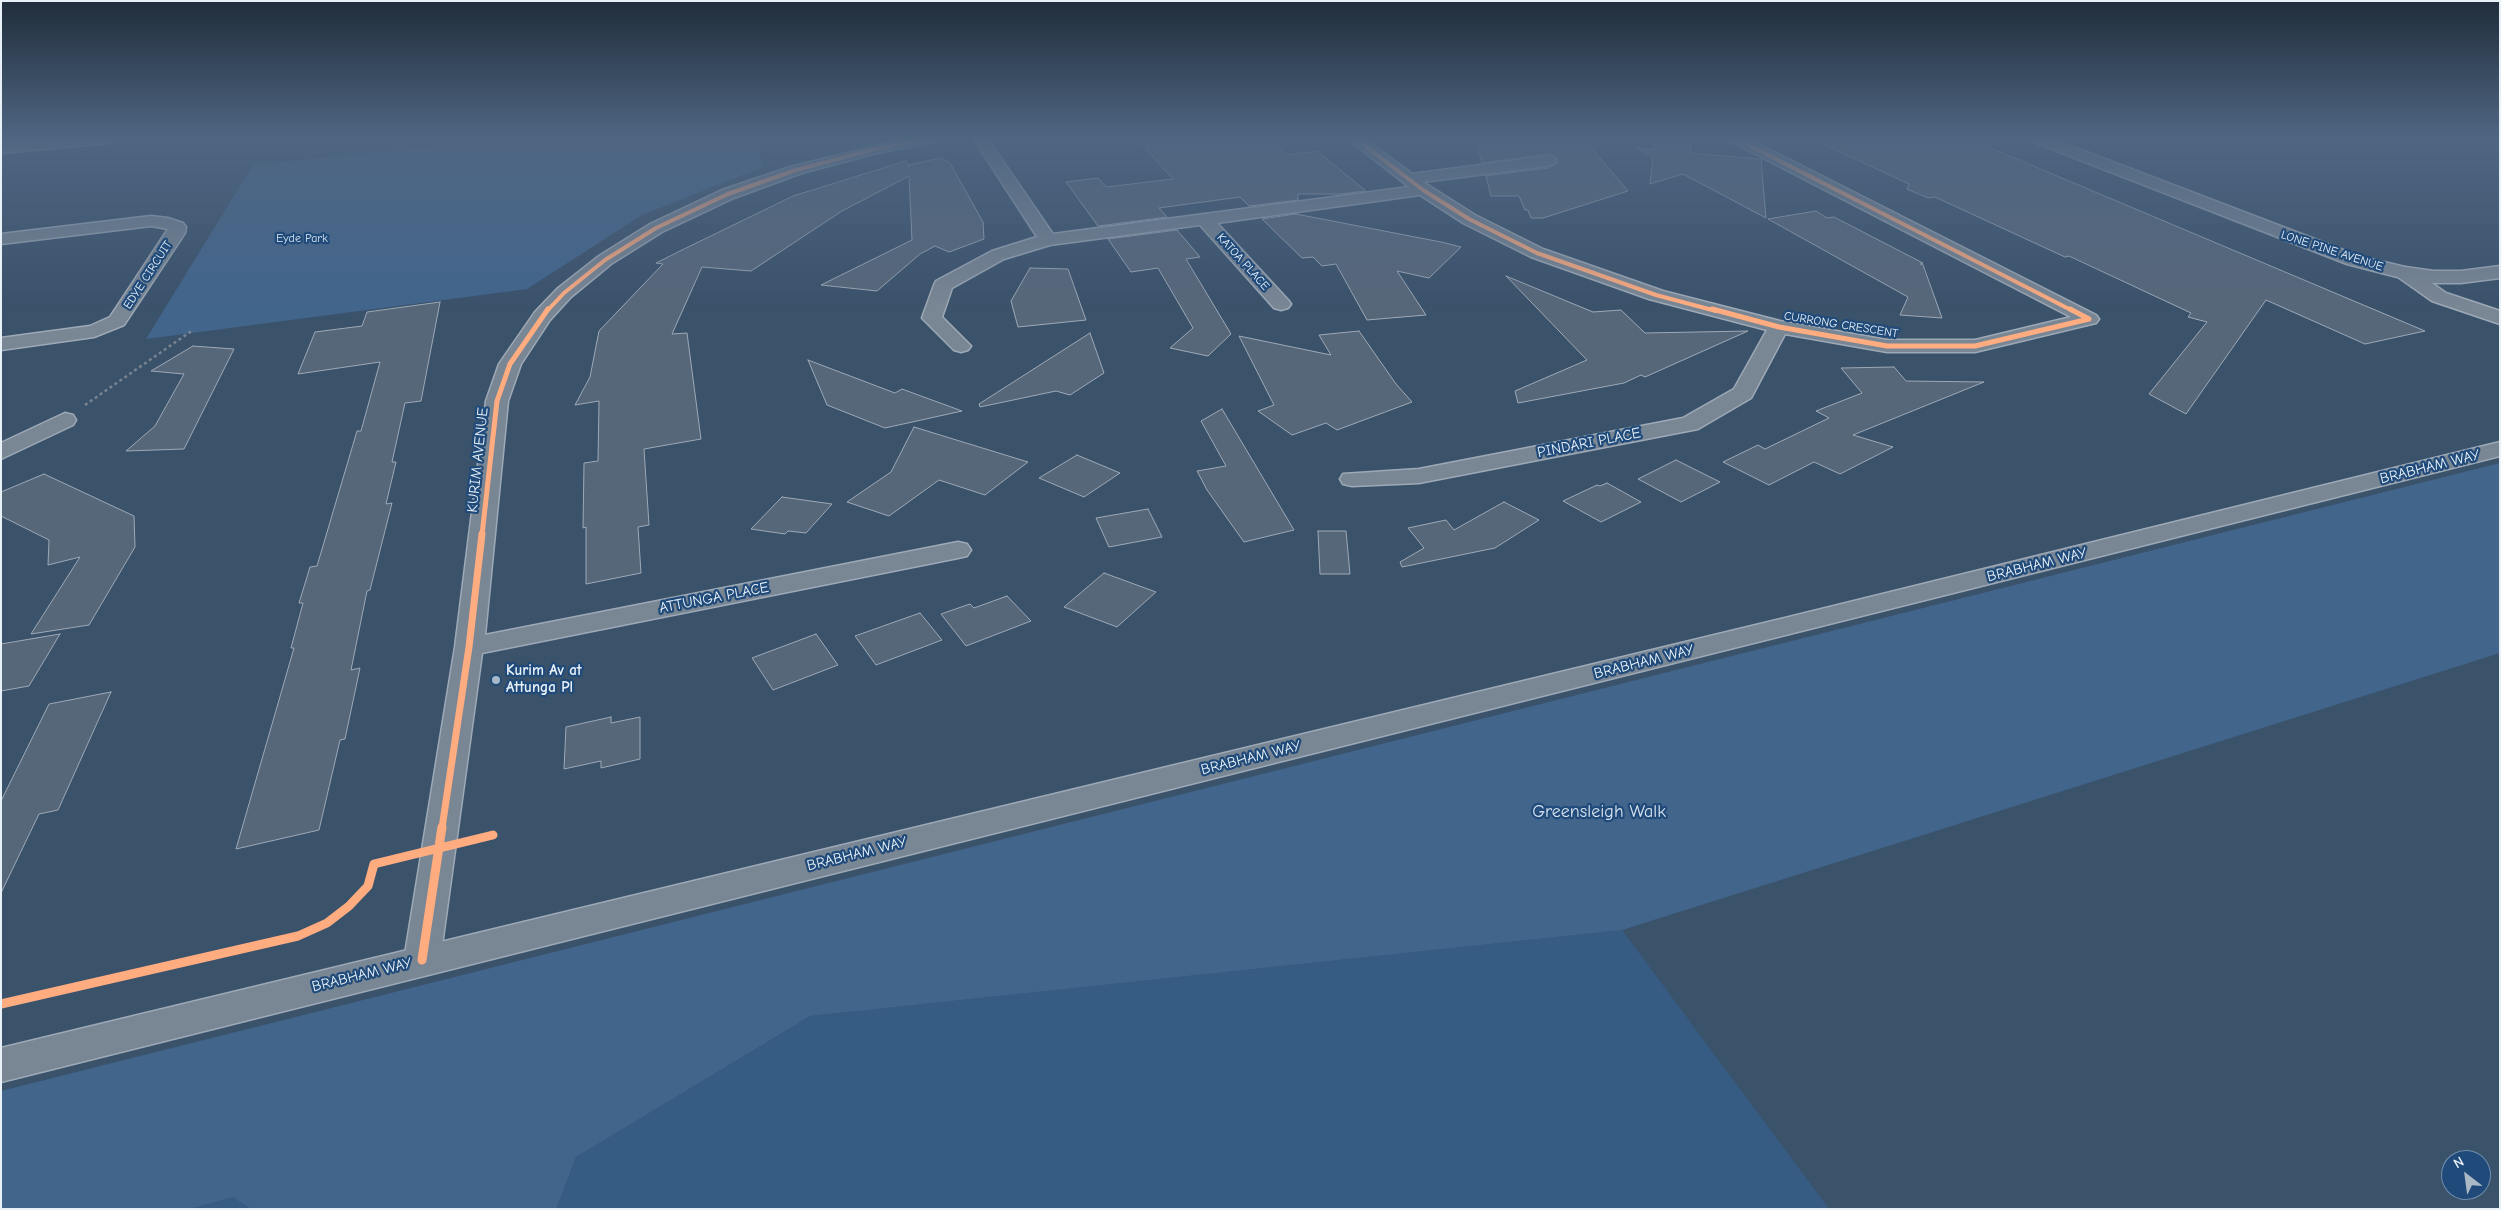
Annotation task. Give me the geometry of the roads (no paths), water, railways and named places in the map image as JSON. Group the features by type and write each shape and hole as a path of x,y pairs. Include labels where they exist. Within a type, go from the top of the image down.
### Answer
{"street":[{"name":"KURIM AVENUE","path":"422,960 469,647 497,402 510,364 542,316 564,293 605,260 656,228 727,194"},
{"path":"1018,194 1048,240"},
{"path":"961,346 932,318 943,285 998,255 1048,240 1205,220 1359,194"},
{"name":"CURRONG CRESCENT","path":"1431,194 1469,219 1537,253 1584,272 1656,295 1780,327 1887,346 1975,346 2089,319 1845,194"},
{"name":"LONE PINE AVENUE","path":"2180,194 2321,250 2405,273 2461,277 2500,272"},
{"name":"KATOA PLACE","path":"1205,220 1281,304"},
{"name":"EDYE CIRCUIT","path":"1,239 151,221 177,226 176,233 117,321 94,331 1,344"},
{"name":"LONE PINE AVENUE","path":"2405,273 2440,296 2500,318"},
{"name":"PINDARI PLACE","path":"1352,479 1419,476 1690,424 1744,394 1780,327"},
{"path":"1,452 65,420"},
{"name":"BRABHAM WAY","path":"1,1065 422,960 1790,626 2500,449"},
{"name":"ATTUNGA PLACE","path":"469,647 958,550"}],"place":[{"name":"Kurim Av at Attunga Pl","path":"496,680"}],"park label":[{"name":"Eyde Park","path":"302,239"},
{"name":"Greensleigh Walk","path":"1599,812"}]}
